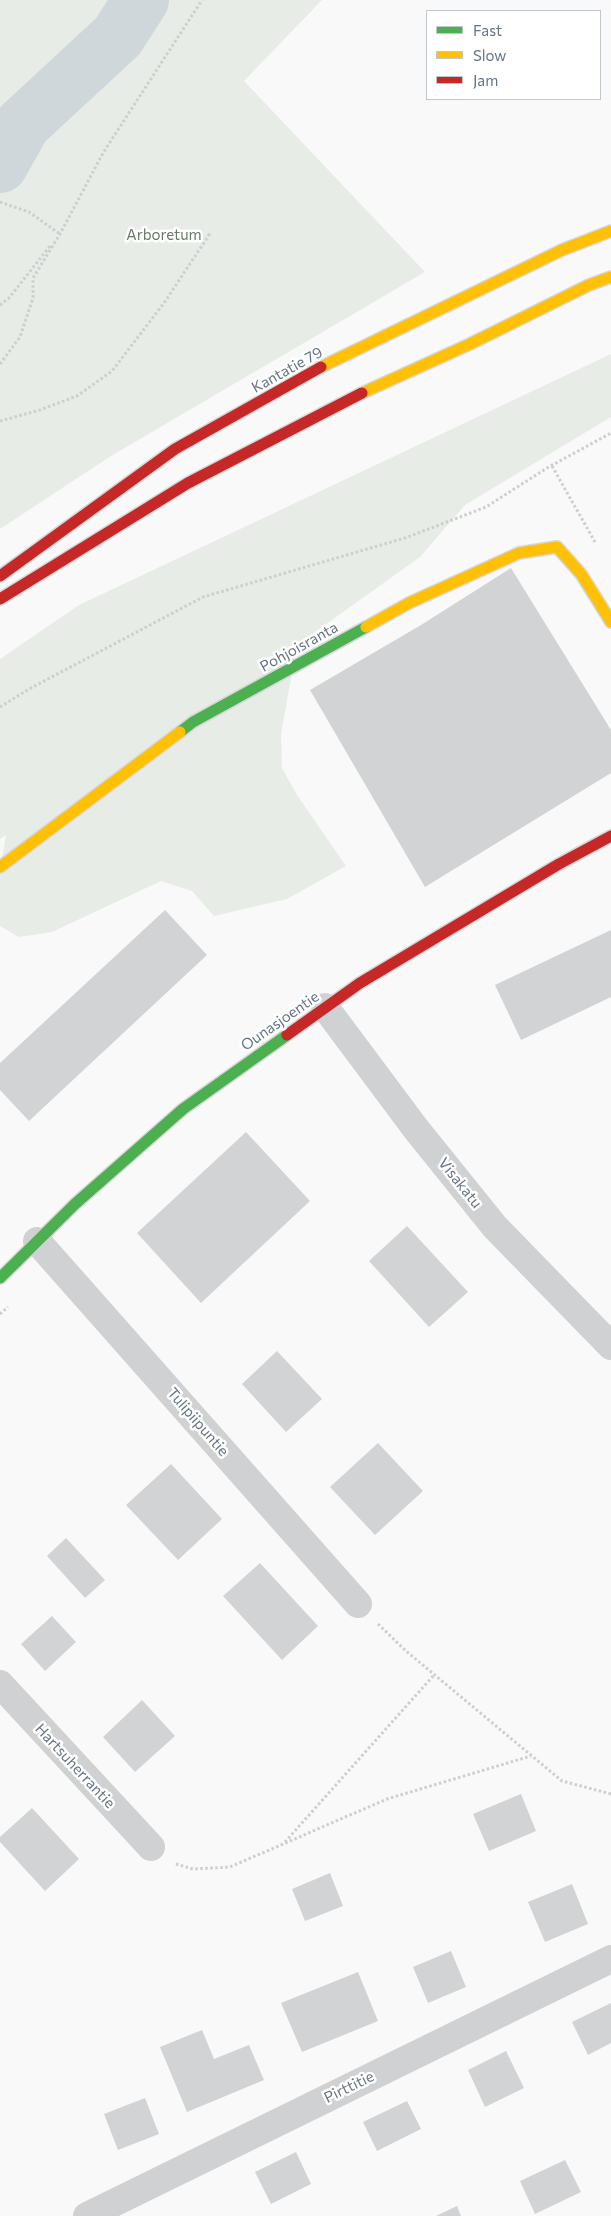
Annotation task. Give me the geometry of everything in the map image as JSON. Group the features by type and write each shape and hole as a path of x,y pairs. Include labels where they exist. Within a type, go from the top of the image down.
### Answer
{"street":[{"name":"Kantatie 79","path":"0,576 183,444 328,364 562,250 611,231"},
{"path":"0,598 196,479 364,392 470,344 589,285 611,277"},
{"name":"Pohjoisranta","path":"0,867 193,722 410,603 519,553 557,547 581,574 611,622"},
{"name":"Ounasjoentie","path":"0,1278 75,1204 183,1109 360,983 559,864 611,836"},
{"name":"Visakatu","path":"325,1007 416,1129 495,1227 611,1346"},
{"name":"Tulipiipuntie","path":"37,1241 358,1604"},
{"name":"Hartsuherrantie","path":"0,1684 151,1847"},
{"name":"Pirttitie","path":"87,2216 611,1959"}],"path":[{"path":"0,364 20,337 33,298 32,278 60,234 102,153 202,0"},
{"path":"0,202 29,212 60,234"},
{"path":"0,421 40,410 77,396 112,371 164,303 211,232"},
{"path":"0,305 9,298 60,234"},
{"path":"0,707 29,689 203,597 414,535 486,507 611,432"},
{"path":"552,466 597,546"},
{"path":"0,1314 14,1301"},
{"path":"358,1604 406,1651 562,1781 611,1794"},
{"path":"283,1844 434,1675"},
{"path":"151,1847 167,1861 193,1869 230,1867 387,1799 531,1756"}],"green space":[{"name":"Arboretum","path":"0,0 322,0 244,81 425,272 111,456 0,529"},
{"path":"611,354 611,417 465,505 420,557 297,645 281,734 282,768 297,795 346,866 287,899 214,916 192,891 161,881 52,932 19,937 0,926 0,870 6,835 0,839 0,659 79,605"}],"building":[{"path":"511,568 611,730 611,773 425,887 310,690 421,625"},
{"path":"165,910 207,955 29,1121 0,1090 0,1063"},
{"path":"611,930 611,997 521,1040 495,985"},
{"path":"246,1132 310,1201 201,1303 137,1233"},
{"path":"407,1226 468,1292 429,1327 369,1261"},
{"path":"277,1351 322,1399 286,1432 242,1384"},
{"path":"378,1443 423,1491 375,1535 330,1487"},
{"path":"171,1464 222,1519 178,1560 126,1505"},
{"path":"66,1538 105,1580 85,1598 47,1556"},
{"path":"260,1563 318,1626 282,1660 223,1596"},
{"path":"52,1616 76,1642 45,1671 21,1644"},
{"path":"142,1700 175,1736 135,1772 103,1737"},
{"path":"521,1794 536,1831 489,1851 473,1814"},
{"path":"32,1808 79,1859 45,1891 0,1842 0,1837"},
{"path":"330,1873 343,1906 305,1921 292,1889"},
{"path":"572,1884 588,1924 545,1942 528,1902"},
{"path":"451,1951 466,1987 428,2003 413,1967"},
{"path":"358,1972 378,2021 302,2052 281,2003"},
{"path":"611,2003 611,2043 588,2055 572,2022"},
{"path":"202,2030 214,2059 249,2045 264,2080 187,2112 160,2047"},
{"path":"506,2051 524,2088 485,2107 468,2070"},
{"path":"145,2098 159,2134 118,2150 104,2114"},
{"path":"407,2101 421,2129 377,2151 363,2122"},
{"path":"296,2152 311,2184 271,2204 255,2172"},
{"path":"565,2160 581,2192 535,2214 520,2181"},
{"path":"457,2206 461,2216 436,2216"}],"waterway":[{"path":"0,165 23,124 118,36 141,0"}],"traffic: fast":[{"path":"180,732 193,722 366,627"},
{"path":"0,1278 75,1204 183,1109 287,1035"}],"traffic: slow":[{"path":"321,367 562,250 611,231"},
{"path":"362,393 470,344 589,285 611,277"},
{"path":"366,627 409,603 519,553 557,547 581,574 611,622"},
{"path":"0,867 180,732"}],"traffic: jam":[{"path":"0,576 175,449 321,367"},
{"path":"0,599 188,483 362,393"},
{"path":"287,1035 360,983 559,864 611,836"}]}
